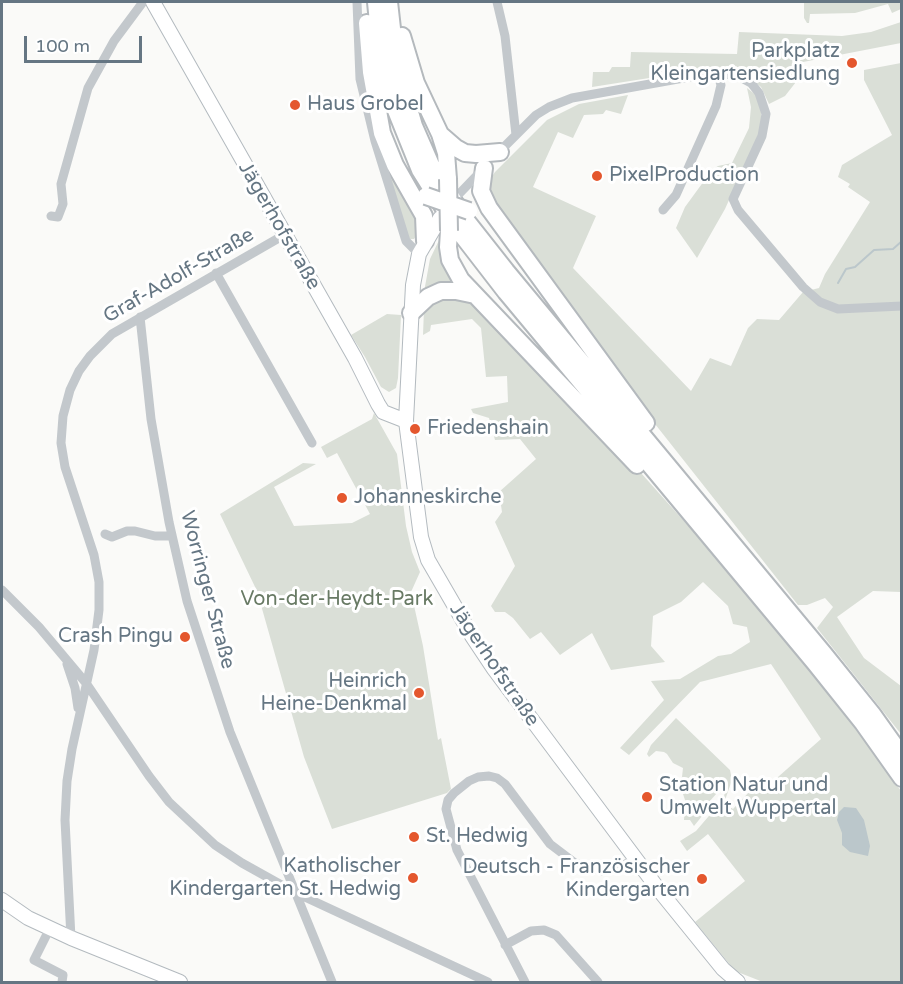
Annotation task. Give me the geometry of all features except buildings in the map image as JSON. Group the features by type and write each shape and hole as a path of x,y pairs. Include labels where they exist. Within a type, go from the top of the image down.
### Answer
{"highway":[{"path":"367,2 369,57 377,110 391,157 424,216 422,248"},
{"path":"376,2 381,54 393,104 410,149 431,188 473,252 831,663 873,715 902,756"},
{"path":"389,2 398,23 414,78 440,134 446,153 448,247 450,260 456,273 474,295 645,473 684,496"},
{"path":"389,2 393,43 404,95 421,143 440,181 465,219 856,714 902,778"},
{"path":"440,134 465,153 500,152"},
{"path":"484,168 482,194 662,445 684,496"},
{"path":"408,188 426,196 449,212 469,211 500,222"},
{"path":"411,313 428,297 441,291 456,291 474,295"}],"main road":[{"name":"Jägerhofstraße","path":"153,2 355,358 383,412 406,421 421,537 434,572 494,669 635,859 730,980"},
{"path":"406,421 413,285 422,248 449,212"},
{"path":"2,900 28,918 71,938 180,982"}],"street":[{"path":"51,216 58,217 63,204 61,184 88,88 114,41 143,2"},
{"path":"357,2 360,79 372,131 406,241 422,248"},
{"path":"497,2 505,36 516,135"},
{"path":"663,210 676,195 716,106 721,85 717,72"},
{"path":"449,212 484,168 541,112 572,98 717,72 740,77 751,83 759,93 766,114 762,136 733,199 738,210 803,287 820,302 838,309 902,306"},
{"name":"Graf-Adolf-Straße","path":"71,938 65,820 67,781 92,660 99,610 99,582 94,555 65,467 61,443 63,416 70,390 79,371 90,356 112,334 284,235"},
{"path":"216,273 312,443"},
{"name":"Worringer Straße","path":"140,317 151,419 172,536 187,601 230,732 332,982"},
{"path":"105,534 112,537 127,531 135,531 155,536 172,536"},
{"path":"2,590 39,627 73,667 169,802 214,845 294,892 488,982"},
{"path":"64,656 75,688 79,717"},
{"path":"73,667 79,668 92,660"},
{"path":"79,717 89,705 101,706"},
{"path":"525,982 457,850 447,817 448,800 469,781 489,776 505,784 550,844 575,863 602,871 616,869 635,859"},
{"path":"269,877 283,862"},
{"path":"50,928 34,960 63,975 62,982"},
{"path":"506,945 531,931 544,930 556,935 598,982"}],"green space":[{"path":"804,2 901,2 901,9 892,13 888,4 855,13 810,14 809,23 807,23 804,18"},
{"path":"901,22 901,43 803,62 796,82 785,96 769,104 761,87 740,71 713,68 592,87 593,72 609,72 612,67 630,67 631,52 737,54 739,32 842,36 871,32"},
{"path":"901,63 901,592 873,591 837,617 864,658 901,686 901,734 817,628 833,607 825,598 807,605 798,605 640,405 488,192 495,172 547,120 579,104 628,95 621,114 606,110 603,114 584,115 573,138 558,132 533,187 596,216 573,268 691,391 710,358 731,366 748,328 757,319 779,320 803,292 819,288 825,274 870,202 848,187 850,184 838,177 842,165 892,135 864,80 864,70"},
{"path":"747,88 756,95 760,104 762,120 759,133 725,209 697,258 676,228 685,207 712,170 732,163 749,128 751,107"},
{"path":"382,154 419,215 417,235 414,239 407,236"},
{"path":"441,236 458,283 424,292 430,259"},
{"path":"430,298 468,300 641,473 784,633 844,706 901,791 901,982 763,982 735,971 695,922 745,881 708,834 687,851 680,841 696,831 714,810 723,804 726,784 715,781 713,788 717,793 709,802 711,805 694,826 690,820 684,820 685,800 676,782 682,777 683,768 673,763 664,752 656,751 649,757 647,754 651,745 676,718 730,770 732,780 724,803 733,809 750,791 761,792 821,739 771,664 700,682 629,755 620,748 664,700 651,681 680,679 718,656 731,654 750,642 747,627 733,624 728,606 703,582 681,602 653,616 651,646 665,662 611,670 592,633 560,655 541,632 530,639 513,618 505,612 495,612 491,606 515,566 495,522 502,512 499,492 536,459 520,439 495,440 489,418 473,413 471,409 508,402 507,376 486,377 481,328 472,319 431,325 430,331 423,335 424,309"},
{"path":"387,314 401,315 398,378 396,388 389,392 381,387 351,335"},
{"name":"Von-der-Heydt-Park","path":"374,413 397,454 406,526 412,552 420,572 411,592 423,646 438,740 441,738 451,789 447,793 332,829 304,757 257,591 220,514 303,463 316,464 274,487 294,526 352,523 370,514 337,453 327,458 321,447 372,419"}],"shaded area":[{"path":"844,807 856,808 864,820 870,846 868,856 850,852 842,845 842,833 837,820 839,812"}],"waterway":[{"path":"838,283 846,269 855,267 874,250 893,249 902,241"}],"place":[{"name":"Parkplatz Kleingartensiedlung","path":"852,63"},
{"name":"Haus Grobel","path":"295,105"},
{"name":"PixelProduction","path":"597,176"},
{"name":"Friedenshain","path":"415,429"},
{"name":"Johanneskirche","path":"342,498"},
{"name":"Crash Pingu","path":"185,637"},
{"name":"Heinrich Heine-Denkmal","path":"419,693"},
{"name":"Station Natur und Umwelt Wuppertal","path":"647,797"},
{"name":"St. Hedwig","path":"414,837"},
{"name":"Katholischer Kindergarten St. Hedwig","path":"413,878"},
{"name":"Deutsch - Französischer Kindergarten","path":"702,879"}]}
